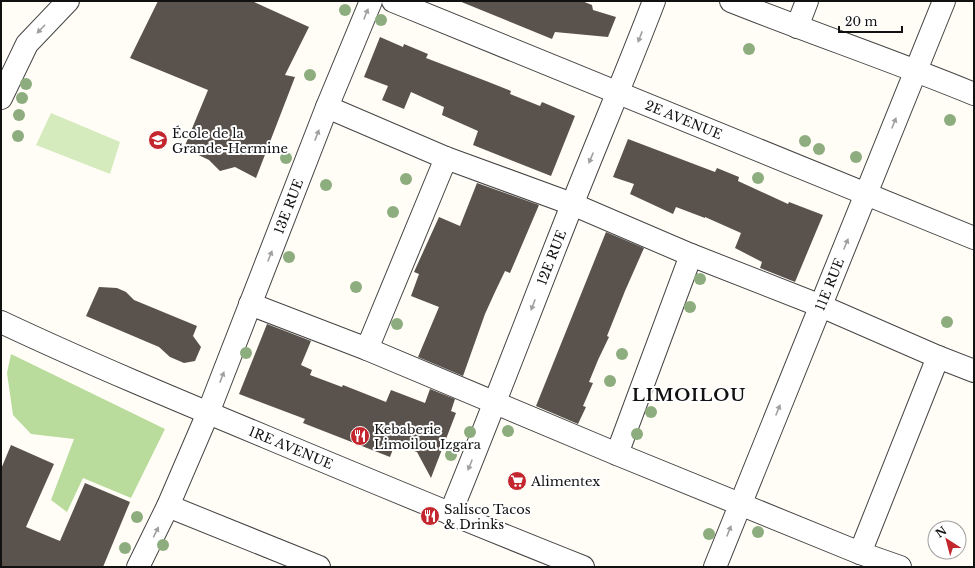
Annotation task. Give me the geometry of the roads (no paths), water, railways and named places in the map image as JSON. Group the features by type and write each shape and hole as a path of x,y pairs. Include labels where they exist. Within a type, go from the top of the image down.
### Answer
{"street":[{"path":"1,98 27,44 68,1"},
{"name":"13E RUE","path":"138,567 168,506 208,413 327,107 371,1"},
{"name":"2E AVENUE","path":"393,1 974,238"},
{"name":"12E RUE","path":"450,514 654,1"},
{"path":"731,1 797,27 916,70 974,94"},
{"path":"797,27 807,1"},
{"name":"11E RUE","path":"715,567 944,1"},
{"path":"327,107 446,158 572,204 691,255 821,306 974,371"},
{"path":"367,349 446,158"},
{"path":"618,454 691,255"},
{"path":"250,304 367,349 860,553 900,567"},
{"name":"1RE AVENUE","path":"1,322 56,348 208,413 450,514 583,567"},
{"path":"860,553 938,357"},
{"path":"168,506 319,567"}],"place":[{"name":"École de la Grande-Hermine","path":"158,140"},
{"name":"Kebaberie Limoilou Izgara","path":"360,436"},
{"name":"Alimentex","path":"517,481"},
{"name":"Salisco Tacos & Drinks","path":"430,516"}],"district":[{"name":"LIMOILOU","path":"689,395"}]}
